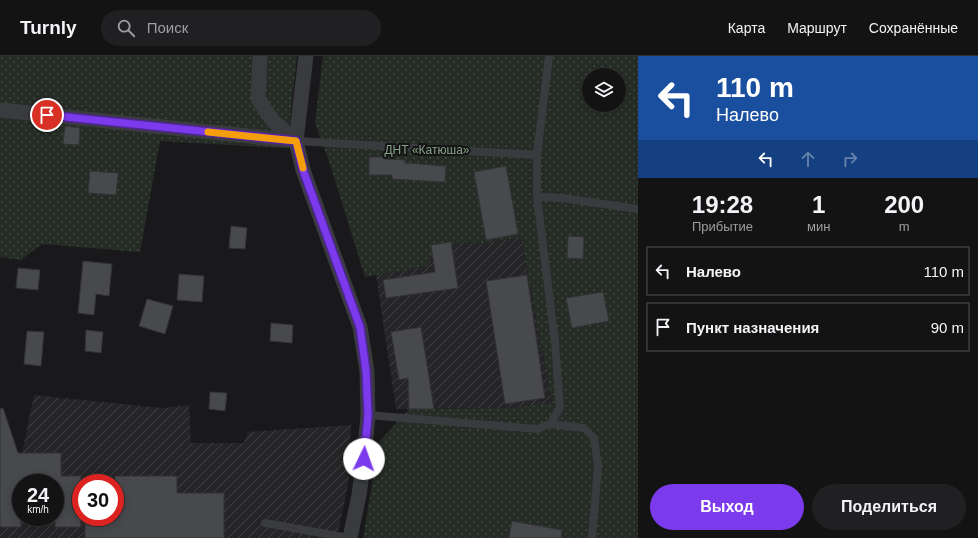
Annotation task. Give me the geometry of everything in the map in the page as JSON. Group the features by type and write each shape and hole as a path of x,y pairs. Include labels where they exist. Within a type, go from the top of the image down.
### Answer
{"street":[{"path":"260,56 258,99 274,121 296,141"},
{"path":"306,56 296,141 303,170 360,327 366,371 368,415 364,459 359,494 349,538"},
{"path":"0,110 296,141"}],"lane":[{"path":"549,56 537,155 537,197 555,342 560,408 550,424"},
{"path":"296,141 537,155"},
{"path":"537,197 562,198 638,209"},
{"path":"368,415 537,429 550,424 584,428 594,438 598,466 592,538"},
{"path":"265,523 349,538"}],"shaded area":[{"path":"521,237 552,404 508,408 396,409 376,275 429,266 431,245 451,242 485,243"},
{"path":"34,395 162,408 189,405 191,443 244,443 248,432 351,425 349,480 337,538 0,538 0,470 22,470 22,453"}],"green space":[{"path":"0,56 297,56 290,120 285,148 160,141 140,252 42,244 21,260 0,257"},
{"name":"ДНТ «Катюша»","path":"323,56 638,56 638,538 363,538 379,442 409,409 508,408 552,403 521,237 485,243 451,242 432,245 429,266 365,277 329,161 315,123"}],"building":[{"path":"65,126 80,128 79,145 63,144"},
{"path":"369,157 385,157 385,159 405,160 405,163 446,166 445,182 392,179 392,175 369,175"},
{"path":"506,166 518,234 486,240 474,172"},
{"path":"90,171 118,173 116,195 88,193"},
{"path":"231,226 247,228 245,249 229,248"},
{"path":"568,236 584,237 583,259 567,258"},
{"path":"451,242 458,288 386,298 383,280 435,272 431,245"},
{"path":"83,261 112,264 109,296 96,294 94,315 78,313"},
{"path":"18,268 40,270 38,290 16,288"},
{"path":"179,274 204,276 202,302 177,300"},
{"path":"527,275 545,398 505,404 486,281"},
{"path":"603,292 609,321 572,328 566,298"},
{"path":"147,299 173,306 165,334 139,326"},
{"path":"271,323 293,325 292,343 270,341"},
{"path":"421,327 434,409 409,409 408,378 399,380 391,332"},
{"path":"86,330 103,332 101,353 85,351"},
{"path":"27,331 44,332 41,366 24,364"},
{"path":"210,392 227,393 225,411 209,409"},
{"path":"3,408 18,453 61,453 61,474 12,474 12,526 21,527 0,527 0,409"},
{"path":"64,476 72,476 72,526 81,527 55,527 64,526"},
{"path":"124,476 177,476 177,493 224,493 224,538 85,538 85,526 124,526"},
{"path":"512,521 562,530 561,538 509,538"}],"slow traffic":[{"path":"208,132 296,141 303,168"}],"route":[{"path":"47,115 296,141 303,170 360,327 366,371 368,415 364,459"}]}
